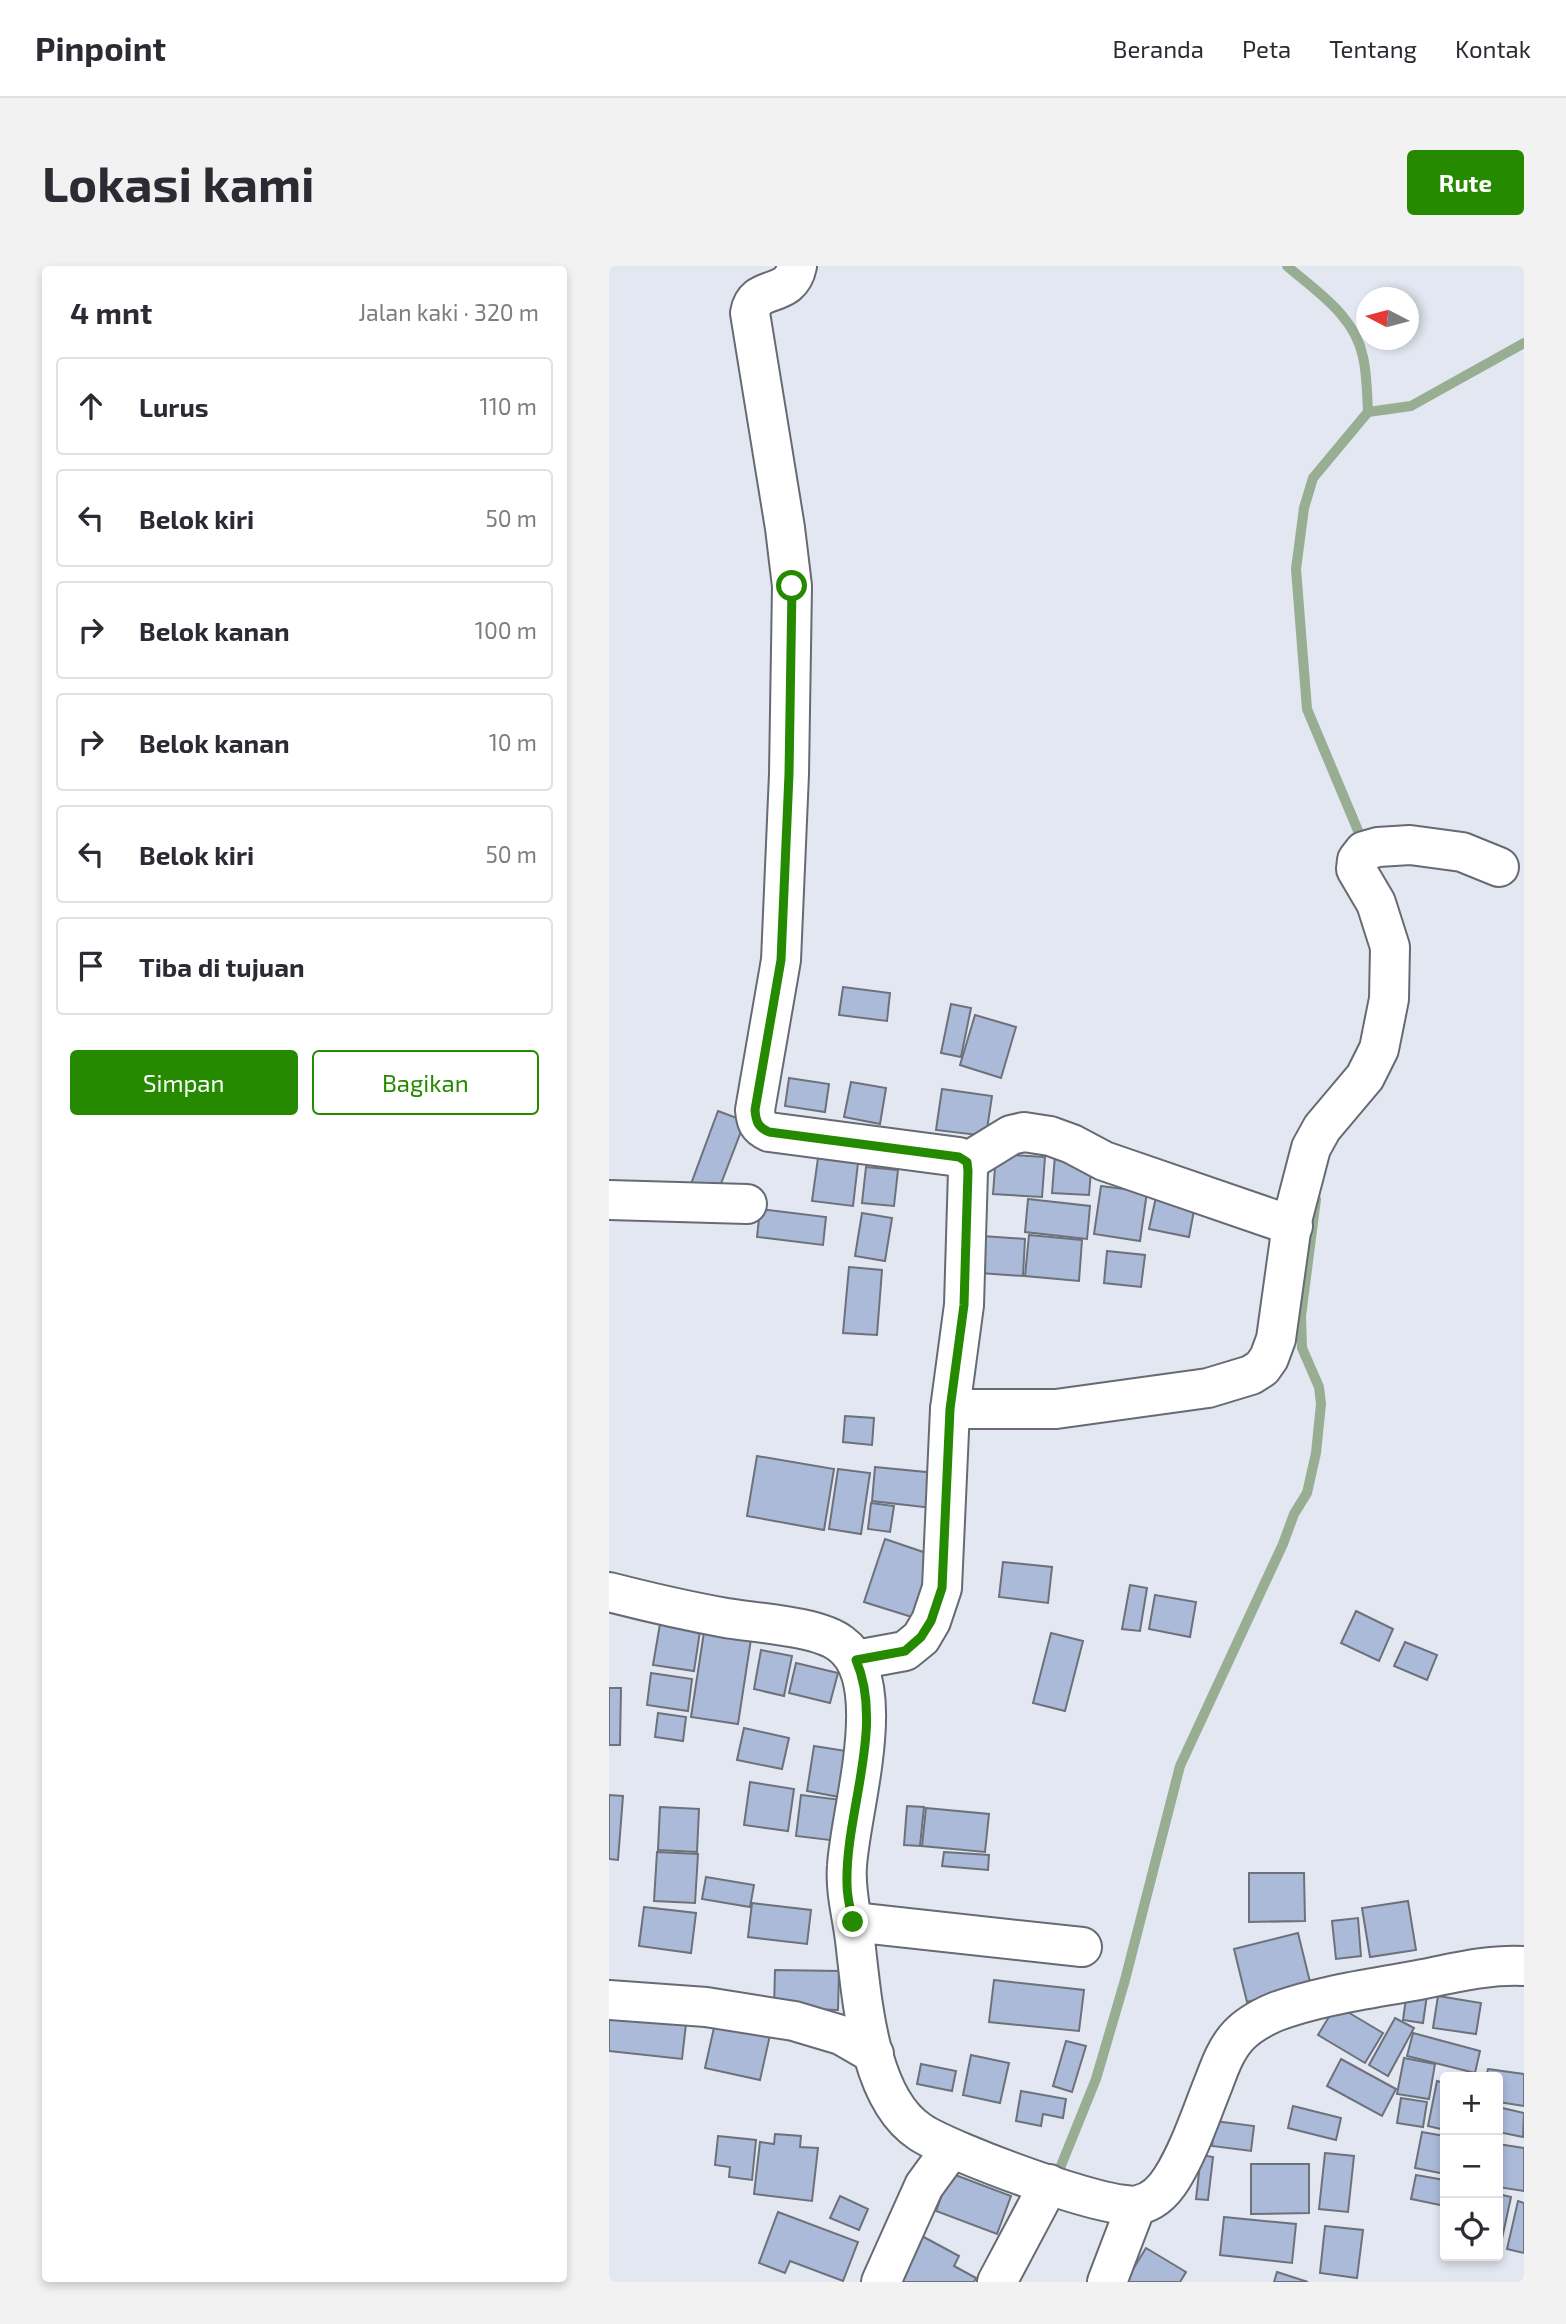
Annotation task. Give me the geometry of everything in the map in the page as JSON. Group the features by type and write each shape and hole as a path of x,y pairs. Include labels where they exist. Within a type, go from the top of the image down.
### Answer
{"street":[{"path":"797,266 795,277 787,285 760,296 751,305 750,313 792,586 789,788 781,960 755,1110 756,1121 761,1129 769,1132 959,1157 967,1162"},
{"path":"950,1409 1056,1409 1208,1388 1251,1376 1262,1368 1276,1339 1293,1226 1311,1148 1322,1128 1365,1077 1379,1049 1389,999 1390,947 1376,903 1356,869 1357,860 1364,851 1378,847 1411,845 1462,852 1499,867"},
{"path":"967,1162 1010,1135 1024,1132 1050,1136 1104,1161 1293,1226"},
{"path":"856,1660 905,1651 921,1637 931,1621 942,1588 950,1409 964,1305 967,1162"},
{"path":"609,1200 747,1204"},
{"path":"609,1592 713,1615 811,1631 841,1643 856,1660 863,1675 867,1708 847,1870 848,1900 862,1995 874,2054 886,2091 901,2116 920,2132 951,2149 1107,2202 1136,2206 1156,2197 1172,2179 1230,2045 1257,2020 1277,2011 1372,1988 1485,1968 1524,1966"},
{"path":"853,1922 1082,1947"},
{"path":"609,2000 706,2007 794,2021 841,2035 874,2054"},
{"path":"881,2282 924,2186 951,2149"},
{"path":"997,2282 1049,2184"},
{"path":"1107,2282 1136,2206"}],"building":[{"path":"843,987 890,993 887,1021 839,1015"},
{"path":"951,1004 971,1008 961,1057 941,1053"},
{"path":"975,1015 1016,1027 1001,1078 960,1065"},
{"path":"789,1078 829,1084 825,1112 785,1106"},
{"path":"851,1082 886,1088 880,1124 844,1117"},
{"path":"942,1089 992,1096 986,1136 936,1130"},
{"path":"718,1111 745,1121 717,1194 691,1184"},
{"path":"996,1154 1045,1157 1042,1197 993,1194"},
{"path":"1055,1155 1092,1158 1089,1195 1052,1193"},
{"path":"818,1158 858,1163 853,1206 812,1201"},
{"path":"866,1167 898,1170 894,1206 862,1203"},
{"path":"1101,1186 1147,1192 1140,1241 1094,1234"},
{"path":"1156,1197 1195,1205 1189,1237 1149,1229"},
{"path":"1028,1199 1090,1206 1087,1239 1025,1232"},
{"path":"760,1209 826,1217 823,1245 757,1237"},
{"path":"862,1213 892,1218 885,1261 855,1256"},
{"path":"968,1235 1025,1239 1023,1276 966,1272"},
{"path":"1029,1235 1082,1240 1079,1281 1025,1276"},
{"path":"1107,1251 1145,1255 1141,1287 1104,1283"},
{"path":"849,1267 882,1270 877,1335 843,1333"},
{"path":"845,1416 874,1418 872,1445 843,1442"},
{"path":"757,1456 834,1469 824,1530 747,1516"},
{"path":"875,1467 936,1473 932,1508 872,1501"},
{"path":"838,1469 870,1473 861,1534 829,1529"},
{"path":"871,1503 894,1506 890,1532 868,1529"},
{"path":"885,1539 935,1556 915,1618 864,1602"},
{"path":"1003,1562 1052,1567 1048,1603 999,1597"},
{"path":"1130,1585 1147,1588 1140,1631 1122,1629"},
{"path":"1155,1595 1196,1602 1190,1637 1149,1629"},
{"path":"1356,1611 1393,1629 1379,1661 1341,1643"},
{"path":"660,1624 700,1631 694,1671 653,1665"},
{"path":"704,1632 751,1639 738,1724 691,1717"},
{"path":"1051,1633 1083,1641 1065,1711 1033,1703"},
{"path":"1405,1642 1437,1655 1427,1680 1394,1666"},
{"path":"761,1650 792,1656 784,1696 754,1689"},
{"path":"796,1663 838,1673 830,1703 789,1693"},
{"path":"651,1673 692,1679 688,1711 647,1705"},
{"path":"609,1688 621,1688 620,1745 609,1745"},
{"path":"658,1713 686,1717 683,1741 655,1737"},
{"path":"744,1728 789,1738 782,1769 737,1760"},
{"path":"814,1746 846,1751 839,1797 807,1791"},
{"path":"750,1782 794,1789 788,1831 744,1825"},
{"path":"609,1795 623,1796 618,1860 609,1859"},
{"path":"801,1795 842,1800 838,1841 796,1836"},
{"path":"907,1806 924,1807 920,1846 904,1845"},
{"path":"660,1807 699,1809 697,1852 658,1850"},
{"path":"926,1808 989,1814 985,1852 922,1846"},
{"path":"657,1852 698,1854 695,1903 654,1901"},
{"path":"944,1852 989,1855 988,1870 942,1866"},
{"path":"1249,1873 1304,1873 1305,1921 1249,1922"},
{"path":"706,1877 754,1885 750,1907 702,1899"},
{"path":"1408,1901 1416,1950 1370,1957 1362,1908"},
{"path":"752,1903 811,1910 807,1944 748,1937"},
{"path":"644,1907 696,1913 691,1953 639,1946"},
{"path":"1358,1918 1361,1956 1336,1959 1332,1921"},
{"path":"1298,1933 1311,1986 1247,2002 1234,1949"},
{"path":"775,1970 839,1971 838,2010 774,2008"},
{"path":"994,1980 1084,1990 1079,2031 989,2022"},
{"path":"1407,1991 1427,1995 1423,2023 1403,2020"},
{"path":"1438,1996 1481,2003 1476,2034 1433,2028"},
{"path":"609,2005 687,2015 682,2059 609,2051"},
{"path":"1336,2005 1383,2033 1365,2063 1318,2035"},
{"path":"717,2014 772,2026 760,2080 705,2068"},
{"path":"1395,2018 1414,2028 1388,2076 1369,2065"},
{"path":"1413,2033 1480,2051 1475,2072 1407,2056"},
{"path":"1066,2041 1086,2046 1072,2092 1053,2086"},
{"path":"971,2055 1009,2063 1000,2103 963,2095"},
{"path":"1404,2058 1435,2064 1429,2099 1397,2094"},
{"path":"1341,2059 1396,2089 1382,2116 1327,2086"},
{"path":"921,2064 956,2071 952,2091 917,2084"},
{"path":"1488,2069 1524,2074 1524,2106 1503,2103 1503,2072 1487,2072"},
{"path":"1437,2081 1440,2082 1440,2129 1428,2126"},
{"path":"1021,2091 1066,2099 1063,2118 1043,2114 1041,2126 1016,2121"},
{"path":"1401,2098 1427,2102 1423,2127 1397,2123"},
{"path":"1293,2106 1341,2118 1336,2140 1288,2128"},
{"path":"1503,2108 1524,2113 1523,2137 1503,2133"},
{"path":"1215,2121 1254,2126 1251,2151 1212,2146"},
{"path":"1422,2132 1440,2135 1440,2173 1415,2168"},
{"path":"775,2134 801,2136 800,2147 818,2148 812,2201 754,2194 760,2142 774,2144"},
{"path":"718,2136 756,2140 752,2180 729,2177 730,2167 715,2165"},
{"path":"1503,2145 1524,2148 1524,2191 1503,2188"},
{"path":"1325,2153 1354,2156 1348,2212 1319,2209"},
{"path":"1201,2155 1213,2157 1208,2200 1196,2199"},
{"path":"1251,2164 1309,2164 1309,2213 1251,2214"},
{"path":"950,2173 1011,2196 997,2234 936,2211"},
{"path":"1416,2175 1440,2179 1440,2205 1411,2199"},
{"path":"1503,2195 1511,2197 1503,2234"},
{"path":"840,2196 868,2209 859,2230 830,2218"},
{"path":"1518,2201 1524,2203 1524,2253 1507,2249"},
{"path":"778,2212 858,2242 843,2281 790,2261 785,2273 759,2263"},
{"path":"1224,2217 1296,2224 1292,2263 1220,2255"},
{"path":"1325,2226 1363,2230 1357,2278 1320,2273"},
{"path":"920,2235 959,2256 954,2266 976,2278 974,2282 905,2282 897,2277"},
{"path":"1146,2248 1186,2272 1180,2282 1125,2282"},
{"path":"1277,2272 1308,2282 1274,2282"}],"waterway":[{"path":"1287,266 1322,295 1343,317 1359,342 1365,370 1368,412 1313,478 1304,508 1296,569 1307,709 1364,845"},
{"path":"1368,412 1411,406 1524,343"},
{"path":"1056,2178 1096,2079 1125,1980 1180,1766 1283,1544 1294,1514 1307,1493 1316,1453 1321,1404 1319,1387 1302,1348 1301,1316 1316,1199"}],"route":[{"path":"792,586 789,774 781,960 755,1110 756,1121 761,1129 769,1132 959,1157 967,1162 968,1171 964,1305 950,1409 942,1588 931,1621 921,1637 905,1651 856,1660 863,1675 867,1708 848,1851 846,1887 853,1922"}]}
